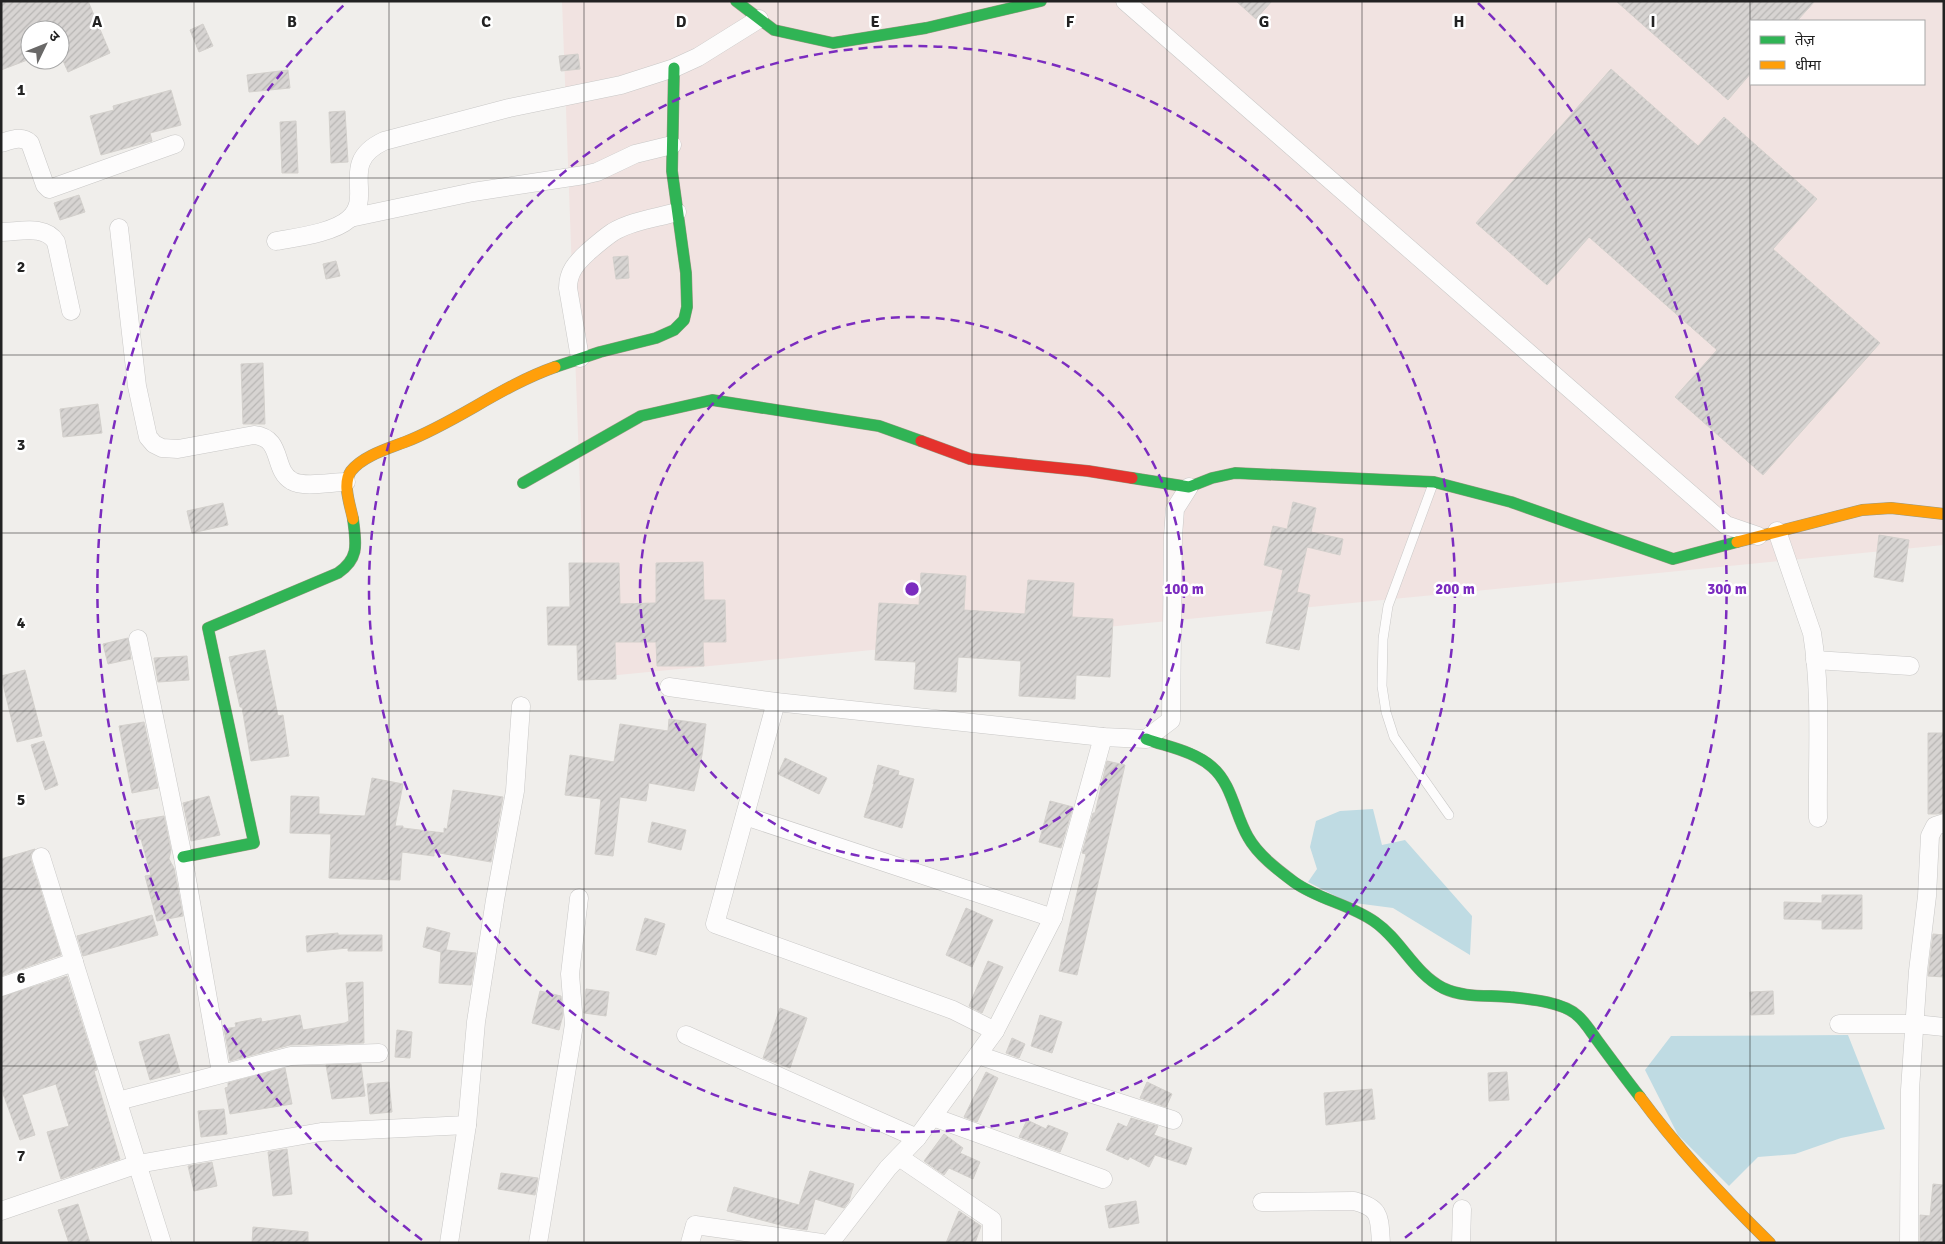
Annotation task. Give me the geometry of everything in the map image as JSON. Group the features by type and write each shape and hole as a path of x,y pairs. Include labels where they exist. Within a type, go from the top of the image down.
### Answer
{"street":[{"path":"736,1 774,30 833,43 926,28 1041,1"},
{"path":"1125,1 1726,525 1758,536"},
{"path":"276,241 340,225 350,218 356,211 360,163 364,154 372,146 384,141 509,108 621,85 674,68 698,57 759,19"},
{"path":"183,857 254,843 208,628 338,573 349,566 354,556 354,544 346,482 349,473 368,458 436,430 507,388 541,372 580,358 674,331 683,323 687,312 687,288 672,185 674,68"},
{"path":"1,143 20,138 27,140 30,143 45,185 49,189 176,144"},
{"path":"350,218 473,192 584,175 635,154 672,145"},
{"path":"580,358 568,288 568,278 571,270 579,260 614,231 628,225 677,212"},
{"path":"119,228 137,386 148,437 154,444 162,448 178,449 254,435 263,436 270,442 284,474 291,481 303,484 346,482"},
{"path":"1,232 42,231 52,235 56,242 71,311"},
{"path":"523,483 642,416 712,400 879,426 970,460 1088,471 1189,487 1212,478 1234,474 1434,482 1510,502 1673,559 1834,516 1877,508 1944,514"},
{"path":"1146,739 1171,720 1173,536 1176,509 1189,487"},
{"path":"1777,531 1812,633 1818,710 1818,818"},
{"path":"138,639 183,857 221,1073"},
{"path":"1815,660 1910,666"},
{"path":"669,686 776,702 1103,737 1146,739 1206,762 1213,768 1225,786 1248,838 1263,855 1292,880 1312,893 1370,918 1385,930 1429,979 1451,992 1473,997 1496,996 1542,1000 1566,1008 1578,1015 1661,1126 1729,1203 1770,1243"},
{"path":"776,702 715,924 953,1010 995,1031"},
{"path":"449,1243 467,1125 476,1022 495,900 516,791 521,706"},
{"path":"830,1243 899,1157 917,1138 995,1031 1053,918 1103,737"},
{"path":"745,816 1053,918"},
{"path":"1910,1243 1910,1090 1918,971 1927,896 1930,836 1935,826 1944,823"},
{"path":"41,858 162,1243"},
{"path":"538,1243 574,1024 570,974 579,898"},
{"path":"1,987 74,962"},
{"path":"1839,1024 1915,1024 1944,1027"},
{"path":"686,1035 917,1138"},
{"path":"118,1101 291,1056 379,1053"},
{"path":"978,1055 1172,1120"},
{"path":"933,1117 1103,1179"},
{"path":"1,1211 138,1164 321,1132 467,1125"},
{"path":"899,1157 992,1220 992,1243"},
{"path":"1262,1202 1354,1201 1369,1204 1379,1216 1381,1243"},
{"path":"1461,1243 1462,1209"},
{"path":"690,1243 695,1225 822,1243"}],"lane":[{"path":"1434,482 1388,606 1383,639 1382,686 1386,712 1394,737 1449,815"}],"shaded area":[{"path":"562,1 1944,1 1944,545 587,678"}],"water":[{"path":"1373,809 1382,845 1405,840 1472,916 1470,955 1393,908 1347,902 1308,882 1317,869 1310,847 1316,821 1340,811"},
{"path":"1848,1035 1885,1129 1841,1138 1795,1154 1758,1157 1729,1186 1678,1135 1645,1070 1671,1036"}],"building":[{"path":"1,1 88,1 110,53 68,72 67,70 70,70 70,20 20,20 20,63 1,70"},
{"path":"1236,1 1272,1 1256,19"},
{"path":"1616,1 1815,1 1798,20 1750,20 1750,74 1728,100"},
{"path":"203,24 213,46 199,52 190,30"},
{"path":"578,54 580,69 561,71 559,56"},
{"path":"1611,69 1698,146 1724,117 1817,199 1773,249 1880,343 1763,475 1675,397 1717,350 1589,237 1547,285 1476,223"},
{"path":"288,70 290,88 249,92 247,75"},
{"path":"171,90 181,125 150,133 152,141 101,155 90,116 114,110 113,106"},
{"path":"345,111 348,162 331,163 329,112"},
{"path":"296,121 298,173 282,173 280,122"},
{"path":"79,195 85,212 60,220 54,203"},
{"path":"628,256 629,278 616,279 613,257"},
{"path":"336,261 340,276 326,279 323,264"},
{"path":"263,363 265,424 243,424 241,364"},
{"path":"98,404 102,433 63,437 60,409"},
{"path":"1293,502 1316,508 1311,532 1343,539 1340,555 1307,547 1297,592 1310,595 1299,650 1266,643 1283,570 1264,565 1273,526 1287,529"},
{"path":"223,503 228,525 192,533 187,511"},
{"path":"1879,535 1909,540 1903,582 1874,577"},
{"path":"703,562 704,600 725,600 726,642 703,642 704,666 657,666 656,642 615,642 616,679 578,680 577,645 548,645 547,607 570,607 569,563 619,563 620,604 656,603 656,563"},
{"path":"921,573 966,576 964,610 1025,614 1028,580 1074,583 1072,617 1113,619 1110,677 1076,675 1075,699 1019,696 1021,661 958,657 956,692 914,689 916,662 875,660 879,603 919,605"},
{"path":"128,638 131,659 108,664 103,644"},
{"path":"265,650 278,716 283,715 289,756 251,761 242,707 240,707 229,657"},
{"path":"187,656 189,680 158,682 154,658"},
{"path":"25,670 42,736 17,742 1,676"},
{"path":"669,719 706,724 702,755 694,791 649,783 646,801 620,797 613,856 595,854 601,799 565,795 570,755 614,762 620,724 668,731"},
{"path":"144,722 158,788 132,793 119,726"},
{"path":"1928,733 1944,733 1944,813 1928,814"},
{"path":"44,741 58,785 45,790 31,745"},
{"path":"785,758 827,778 819,794 778,774"},
{"path":"1107,761 1125,765 1077,975 1059,971 1086,854 1082,853 1093,813 1095,813"},
{"path":"878,765 899,771 898,775 914,779 902,828 864,817"},
{"path":"372,778 403,784 395,826 403,826 403,828 444,833 444,828 447,829 453,790 503,797 491,862 434,852 434,856 402,852 400,880 329,878 331,834 290,833 291,796 319,797 319,814 365,816"},
{"path":"209,796 220,835 191,841 183,803"},
{"path":"1050,801 1073,807 1061,848 1039,842"},
{"path":"164,816 171,850 169,859 174,868 183,916 157,921 145,876 151,875 141,839 138,839 135,821"},
{"path":"652,822 686,830 681,850 648,842"},
{"path":"35,849 31,854 31,860 61,955 1,976 1,859"},
{"path":"1822,895 1862,895 1862,929 1822,929 1822,920 1784,919 1784,902 1822,903"},
{"path":"966,908 993,920 972,967 946,955"},
{"path":"152,915 158,935 83,956 77,936"},
{"path":"645,918 665,924 656,955 636,950"},
{"path":"427,927 450,933 446,950 476,953 471,985 439,983 441,952 423,947"},
{"path":"338,933 338,935 382,935 382,951 348,951 348,948 307,952 306,936"},
{"path":"1933,934 1944,935 1944,977 1928,976"},
{"path":"988,961 1003,967 982,1013 969,1006"},
{"path":"67,976 97,1070 94,1071 120,1159 61,1179 47,1132 69,1126 56,1084 22,1095 35,1135 20,1140 1,1088 1,997"},
{"path":"363,982 364,1043 290,1045 230,1061 224,1029 236,1027 235,1023 261,1018 262,1022 300,1015 303,1030 345,1023 349,1021 346,983"},
{"path":"586,989 609,992 606,1016 584,1013"},
{"path":"540,991 561,996 563,1015 559,1030 532,1023"},
{"path":"1773,991 1774,1014 1751,1015 1750,992"},
{"path":"780,1008 807,1018 790,1068 763,1058"},
{"path":"1040,1015 1062,1022 1052,1053 1031,1046"},
{"path":"397,1030 412,1032 410,1058 395,1057"},
{"path":"169,1034 180,1072 150,1080 139,1042"},
{"path":"1012,1038 1025,1044 1019,1058 1006,1053"},
{"path":"361,1064 365,1096 332,1099 326,1065"},
{"path":"285,1068 292,1104 230,1114 225,1088 228,1087 228,1083"},
{"path":"986,1072 998,1078 977,1122 964,1117"},
{"path":"1507,1072 1509,1100 1489,1101 1488,1073"},
{"path":"389,1082 392,1112 370,1114 367,1084"},
{"path":"1147,1082 1172,1094 1166,1107 1140,1098"},
{"path":"1372,1089 1375,1119 1326,1125 1324,1093"},
{"path":"224,1109 227,1134 201,1137 198,1111"},
{"path":"1131,1118 1158,1126 1154,1135 1192,1148 1186,1165 1155,1155 1149,1167 1130,1157 1128,1160 1106,1150 1118,1123 1127,1127"},
{"path":"1027,1120 1046,1129 1048,1125 1068,1133 1060,1152 1019,1137"},
{"path":"944,1134 963,1148 960,1153 980,1162 973,1179 949,1168 944,1175 924,1161"},
{"path":"287,1149 292,1194 273,1196 268,1152"},
{"path":"212,1162 217,1186 194,1191 188,1166"},
{"path":"810,1171 854,1184 849,1201 844,1208 815,1199 807,1230 727,1211 734,1187 799,1205"},
{"path":"501,1173 538,1178 535,1195 498,1189"},
{"path":"1933,1184 1944,1185 1944,1243 1920,1243 1920,1215 1930,1216"},
{"path":"1136,1201 1139,1223 1109,1228 1105,1206"},
{"path":"78,1204 90,1243 69,1243 58,1210"},
{"path":"959,1211 981,1226 975,1243 946,1243"},
{"path":"253,1227 308,1232 308,1243 252,1243"}],"traffic: fast":[{"path":"736,1 774,30 833,43 926,28 1041,1"},
{"path":"555,367 600,352 656,338 674,330 684,320 687,307 686,273 672,171 674,68"},
{"path":"523,483 641,416 712,400 879,426 921,441"},
{"path":"1132,478 1189,487 1212,478 1235,473 1434,482 1511,502 1673,559 1737,542"},
{"path":"183,857 254,843 208,628 338,573 350,562 355,549 353,519"},
{"path":"1146,739 1189,753 1212,767 1219,774 1229,791 1252,844 1263,856 1281,872 1304,888 1375,922 1393,938 1433,982 1443,988 1459,993 1536,1000 1555,1004 1572,1011 1586,1024 1640,1097"}],"traffic: slow":[{"path":"353,519 347,482 351,471 362,461 443,425 516,384 555,367"},
{"path":"1737,542 1862,510 1891,508 1944,514"},
{"path":"1640,1097 1702,1173 1770,1243"}],"traffic: jam":[{"path":"921,441 970,459 1088,471 1132,478"}]}
